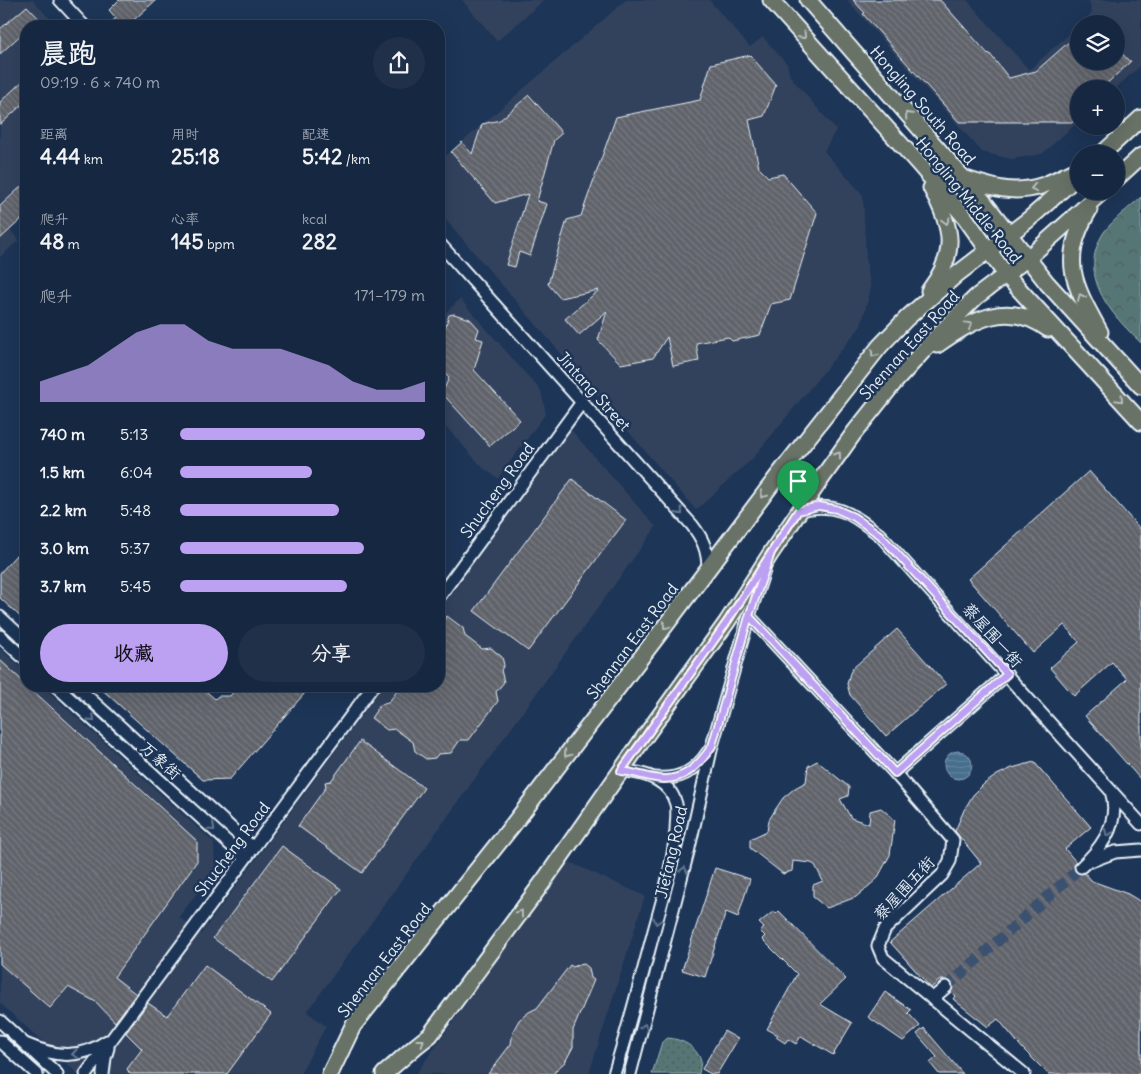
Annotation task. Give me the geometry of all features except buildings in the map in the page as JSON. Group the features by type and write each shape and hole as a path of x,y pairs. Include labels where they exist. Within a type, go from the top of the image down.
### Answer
{"main road":[{"name":"Hongling Middle Road","path":"771,0 964,216 1006,274 1141,422"},
{"name":"Hongling South Road","path":"808,0 1010,234"},
{"path":"1112,145 1141,118"},
{"path":"1125,171 1141,156"},
{"path":"907,318 940,275 948,251 949,240 948,225 943,210 917,162"},
{"path":"963,178 992,188 1023,190 1042,186 1070,174"},
{"name":"Shennan East Road","path":"330,1074 353,1026 512,826 880,346 907,318 956,275 1010,234 1070,183"},
{"name":"Shennan East Road","path":"384,1074 430,1036 543,882 727,622 798,511 854,433 893,384 934,339 976,298 1029,257 1093,200"},
{"path":"1096,200 1081,223 1075,237 1072,267 1078,291 1113,355"},
{"name":"Hongling Middle Road","path":"1010,234 1047,283 1141,386"},
{"path":"914,361 977,320 1004,314 1017,314 1035,320 1049,329 1098,376"}],"street":[{"path":"60,0 78,20"},
{"name":"Jintang Street","path":"445,250 698,532 706,550 708,569"},
{"name":"Shucheng Road","path":"445,589 582,402"},
{"name":"蔡屋围一街","path":"798,511 819,506 836,509 854,517 880,535 1141,824"},
{"name":"Jiefang Road","path":"630,1074 689,848 712,746 749,616 771,553"},
{"name":"蔡屋围五街","path":"749,616 895,773 953,840 950,861 942,875 885,929 878,946 883,958 1024,1074"},
{"path":"0,617 20,635"},
{"path":"0,636 20,654"},
{"path":"895,773 1007,674"},
{"name":"万象街","path":"63,692 246,858"},
{"path":"83,692 253,848"},
{"name":"Shucheng Road","path":"118,1032 369,692"},
{"path":"621,771 655,778 675,778 695,768 712,746"},
{"name":"Jiefang Road","path":"614,1074 673,858 676,805 668,789 655,778"},
{"path":"1110,789 1114,805 1109,831 1101,847 1081,868 1115,852 1141,850"},
{"path":"932,999 946,986"},
{"path":"0,1021 58,1074"},
{"path":"25,1044 46,1053 60,1055 77,1054 94,1049 118,1032"},
{"path":"86,1074 118,1032"},
{"path":"103,1074 104,1058 118,1032"},
{"path":"0,1041 36,1074"}],"shaded area":[{"path":"0,0 33,0 51,20 20,20 20,186 0,204"},
{"path":"462,0 544,0 497,41"},
{"path":"626,0 709,0 750,47 763,37 787,64 790,76 836,130 824,151 863,195 866,261 871,288 861,326 753,458 696,510 445,219 445,157"},
{"path":"847,0 967,0 1029,70 1070,33 1070,70 1125,70 1125,15 1090,15 1092,13 1089,0 1141,0 1141,65 1125,80 1070,80 1070,129 1042,154 1011,159 982,152"},
{"path":"0,219 19,240 0,257"},
{"path":"460,299 541,391 546,413 498,478 483,468 445,426 445,313"},
{"path":"571,430 656,527 307,1012 326,1026 300,1074 78,1074 0,1003 0,649 20,667 20,692 49,692 214,843 215,869 179,917 201,934 379,692 445,692 445,603"},
{"path":"958,751 968,755 972,765 968,775 958,779 948,775 944,765 948,755"},
{"path":"567,861 645,896 589,1074 416,1074"}],"green space":[{"path":"1141,197 1141,343 1109,307 1095,279 1094,264 1096,248 1104,232"},
{"path":"668,1038 684,1042 696,1052 701,1061 699,1074 652,1074 662,1042"}],"tunnel":[{"path":"946,987 1081,867"}],"route":[{"path":"798,511 771,553 749,616 712,746 704,759 686,774 675,778 655,778 621,771 727,622 771,553 749,616 895,773 1007,674 880,535 854,517 836,509 819,506 798,511"}]}
